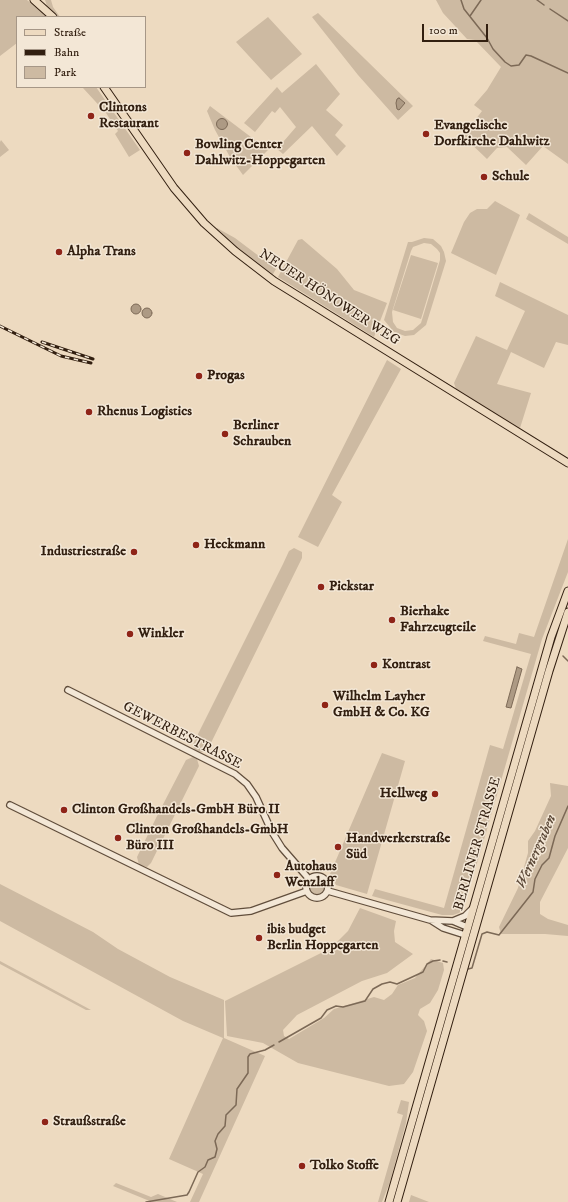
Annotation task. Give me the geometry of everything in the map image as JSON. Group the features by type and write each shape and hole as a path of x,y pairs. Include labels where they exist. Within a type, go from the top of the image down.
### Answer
{"main road":[{"path":"35,0 52,16"},
{"name":"NEUER HÖNOWER WEG","path":"105,88 174,188 204,223 235,251 274,281 568,463"},
{"name":"BERLINER STRASSE","path":"389,1202 549,644 568,591"},
{"name":"BERLINER STRASSE","path":"397,1202 547,678 568,612"}],"street":[{"name":"GEWERBESTRASSE","path":"68,690 235,774 247,784 256,797 272,832 282,848 309,879"},
{"path":"10,805 232,913 251,911 307,891"},
{"path":"317,876 322,877 327,882 328,891 323,897 318,899 310,896 306,885 309,879 317,876"},
{"path":"328,891 431,921 443,928 465,935"},
{"path":"431,921 453,921 465,916 473,908"},
{"path":"453,921 467,927"}],"green space":[{"path":"0,0 27,0 48,16 16,16 16,44 0,56"},
{"path":"45,0 51,0 53,7 59,16 56,16 47,6"},
{"path":"436,0 568,0 568,164 543,146 526,165 507,147 497,148 487,159 463,136 482,111 474,105 487,90 501,67 475,40 467,39 443,13"},
{"path":"318,13 413,106 398,120 358,75 312,17"},
{"path":"268,17 302,54 271,80 236,42"},
{"path":"316,64 340,94 326,110 343,125 335,135 346,146 337,156 312,126 283,154 277,149 296,127 280,107 275,113 272,111 255,132 244,123 277,87 282,93"},
{"path":"83,88 97,88 140,150 129,157 115,134 118,131 106,113"},
{"path":"210,106 268,150 243,175 230,157 215,130 207,111"},
{"path":"1,140 9,150 0,157 0,142"},
{"path":"495,201 520,215 496,275 451,253 464,222 470,213 477,209 487,209"},
{"path":"529,213 568,237 568,244 526,219"},
{"path":"217,228 235,238 276,269 273,274 270,274 216,230"},
{"path":"424,238 433,239 441,246 446,261 426,325 414,335 405,336 394,332 384,320 408,242","holes":["424,243 431,244 440,253 440,260 421,323 413,330 405,331 397,328 393,322 392,312 413,247"]},
{"path":"302,239 337,269 354,290 387,303 374,337 278,277 298,240"},
{"path":"411,255 438,263 421,319 393,310"},
{"path":"500,282 568,315 568,345 556,342 544,368 511,352 497,384 531,393 520,428 456,389 454,383 476,336 507,350 525,311 495,296"},
{"path":"387,360 401,369 332,495 342,502 318,547 298,537"},
{"path":"568,539 568,572 542,639 479,857 462,910 453,915 442,915 372,896 375,889 444,908 490,745 503,749 531,654 483,641 485,636 516,644 519,633 534,637"},
{"path":"294,548 302,552 302,558 207,751 199,753 194,749 193,744 289,551"},
{"path":"382,753 405,761 367,894 336,885 330,874"},
{"path":"193,757 197,759 199,766 151,863 147,867 139,865 137,857 157,816 186,760"},
{"path":"550,783 568,786 568,848 540,902 540,914 548,919 568,925 568,936 545,934 501,934 499,927 518,888 528,853 528,841 535,831 551,796"},
{"path":"317,880 324,885 325,888 320,895 317,896 310,891 309,888 314,881"},
{"path":"0,884 93,932 118,949 170,977 224,1000 224,1038 265,1056 199,1202 190,1202 203,1174 169,1159 223,1038 183,1021 0,921"},
{"path":"360,908 396,921 394,931 395,942 413,954 387,973 362,981 297,1015 283,1030 284,1036 289,1039 324,1018 334,1009 374,997 384,1000 392,994 398,985 415,978 431,959 443,963 444,970 438,990 430,1003 420,1009 418,1015 424,1021 427,1031 413,1072 404,1084 389,1086 298,1063 263,1043 227,1036 225,1001 331,948 348,931"},
{"path":"0,961 91,1010 86,1010 0,964"},
{"path":"401,1100 409,1102 406,1123 390,1182 382,1202 378,1202 403,1115 397,1113"},
{"path":"419,1105 422,1106 394,1202 391,1202"},
{"path":"116,1183 151,1197 158,1194 177,1202 152,1202 113,1186"},
{"path":"411,1195 429,1202 409,1202"}],"shaded area":[{"path":"399,98 405,103 399,110 397,109 396,103 397,99"},
{"path":"222,118 226,120 228,124 226,128 222,130 218,128 216,124 218,120"},
{"path":"134,304 138,304 140,305 140,313 134,314 131,311 131,307"},
{"path":"145,308 149,308 151,309 151,317 145,318 142,315 142,311"},
{"path":"517,667 522,669 511,708 506,707"}],"waterway":[{"path":"461,0 464,9 487,38 493,49 505,62 511,66 519,65 526,55 568,73"},
{"path":"470,16 481,0"},
{"path":"537,0 544,5"},
{"path":"550,9 568,21"},
{"path":"563,656 568,661"},
{"name":"Wernergraben","path":"468,969 472,968 482,934 487,932 499,935 533,892 535,879 542,865 549,858 555,836 568,806"},
{"name":"Wernergraben","path":"279,1042 321,1018 327,1010 336,1006 343,1007 365,1001 373,989 382,984 390,982 397,984 423,972 427,964 440,960"},
{"name":"Wernergraben","path":"443,961 447,962"},
{"name":"Wernergraben","path":"146,1202 187,1195 198,1172 205,1167 208,1160 215,1157 217,1149 215,1141 218,1134 225,1126 226,1115 236,1105 237,1089 248,1073 248,1057 250,1054 265,1050 274,1045"}],"railway":[{"path":"0,326 61,356 91,363"},
{"path":"42,342 93,359"}],"place":[{"name":"Clintons Restaurant","path":"91,116"},
{"name":"Evangelische Dorfkirche Dahlwitz","path":"426,134"},
{"name":"Bowling Center Dahlwitz-Hoppegarten","path":"187,153"},
{"name":"Schule","path":"484,177"},
{"name":"Alpha Trans","path":"59,252"},
{"name":"Progas","path":"199,376"},
{"name":"Rhenus Logistics","path":"89,412"},
{"name":"Berliner Schrauben","path":"225,434"},
{"name":"Heckmann","path":"196,545"},
{"name":"Industriestraße","path":"134,552"},
{"name":"Pickstar","path":"321,587"},
{"name":"Bierhake Fahrzeugteile","path":"392,620"},
{"name":"Winkler","path":"130,634"},
{"name":"Kontrast","path":"374,665"},
{"name":"Wilhelm Layher GmbH & Co. KG","path":"325,705"},
{"name":"Hellweg","path":"435,794"},
{"name":"Clinton Großhandels-GmbH Büro II","path":"64,810"},
{"name":"Clinton Großhandels-GmbH Büro III","path":"118,838"},
{"name":"Handwerkerstraße Süd","path":"338,847"},
{"name":"Autohaus Wenzlaff","path":"277,875"},
{"name":"ibis budget Berlin Hoppegarten","path":"259,938"},
{"name":"Straußstraße","path":"45,1122"},
{"name":"Tolko Stoffe","path":"302,1166"}]}
